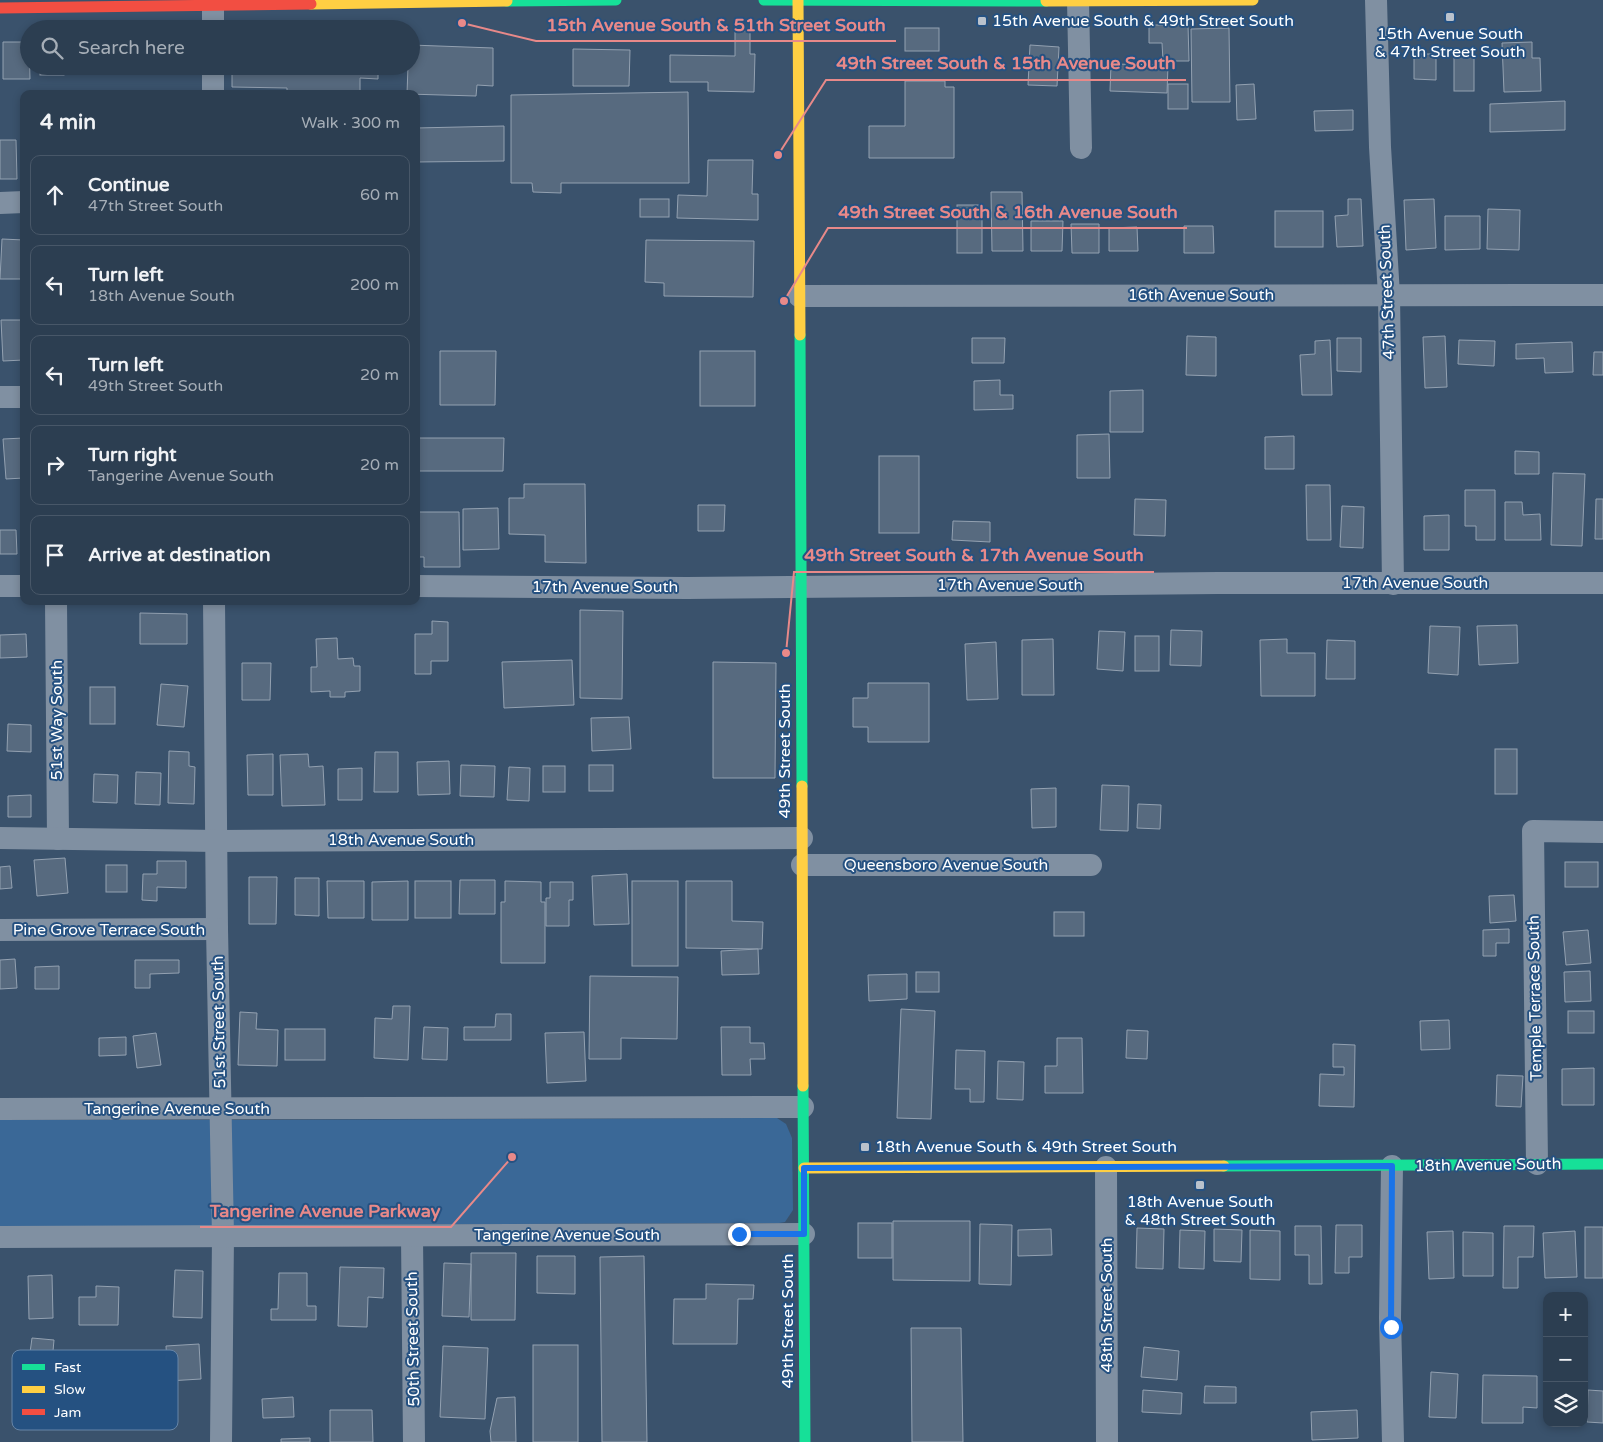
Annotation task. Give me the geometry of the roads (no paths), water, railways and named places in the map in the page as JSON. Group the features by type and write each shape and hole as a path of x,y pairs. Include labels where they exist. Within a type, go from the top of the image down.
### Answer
{"street":[{"path":"0,8 213,3 616,0"},
{"path":"764,0 1253,0"},
{"name":"49th Street South","path":"798,0 805,1442"},
{"name":"47th Street South","path":"1376,0 1380,147 1389,295 1393,584"},
{"path":"1078,1 1082,148"},
{"path":"213,3 214,20"},
{"path":"213,75 213,90"},
{"path":"0,203 20,202"},
{"name":"16th Avenue South","path":"799,296 1603,295"},
{"path":"0,397 20,397"},
{"name":"17th Avenue South","path":"420,586 678,588 1208,583 1603,583"},
{"path":"0,586 20,586"},
{"name":"51st Way South","path":"56,605 58,839"},
{"name":"51st Street South","path":"214,605 218,841 217,929 223,1236 221,1442"},
{"name":"Temple Terrace South","path":"1537,1164 1533,831 1603,832"},
{"name":"18th Avenue South","path":"0,838 218,841 802,838"},
{"name":"Queensboro Avenue South","path":"802,865 1091,865"},
{"name":"Pine Grove Terrace South","path":"0,930 217,929"},
{"name":"Tangerine Avenue South","path":"0,1109 803,1106"},
{"name":"18th Avenue South","path":"804,1168 1106,1168 1603,1164"},
{"path":"1392,1166 1390,1318 1393,1442"},
{"name":"48th Street South","path":"1106,1168 1107,1442"},
{"name":"Tangerine Avenue South","path":"0,1238 804,1234"},
{"name":"50th Street South","path":"412,1236 414,1442"}],"place":[{"name":"15th Avenue South & 47th Street South","path":"1450,17"},
{"name":"15th Avenue South & 49th Street South","path":"982,21"},
{"name":"15th Avenue South & 51th Street South","path":"462,23"},
{"name":"49th Street South & 15th Avenue South","path":"778,155"},
{"name":"49th Street South & 16th Avenue South","path":"784,301"},
{"name":"49th Street South & 17th Avenue South","path":"786,653"},
{"name":"18th Avenue South & 49th Street South","path":"865,1147"},
{"name":"Tangerine Avenue Parkway","path":"512,1157"},
{"name":"18th Avenue South & 48th Street South","path":"1200,1185"}]}
